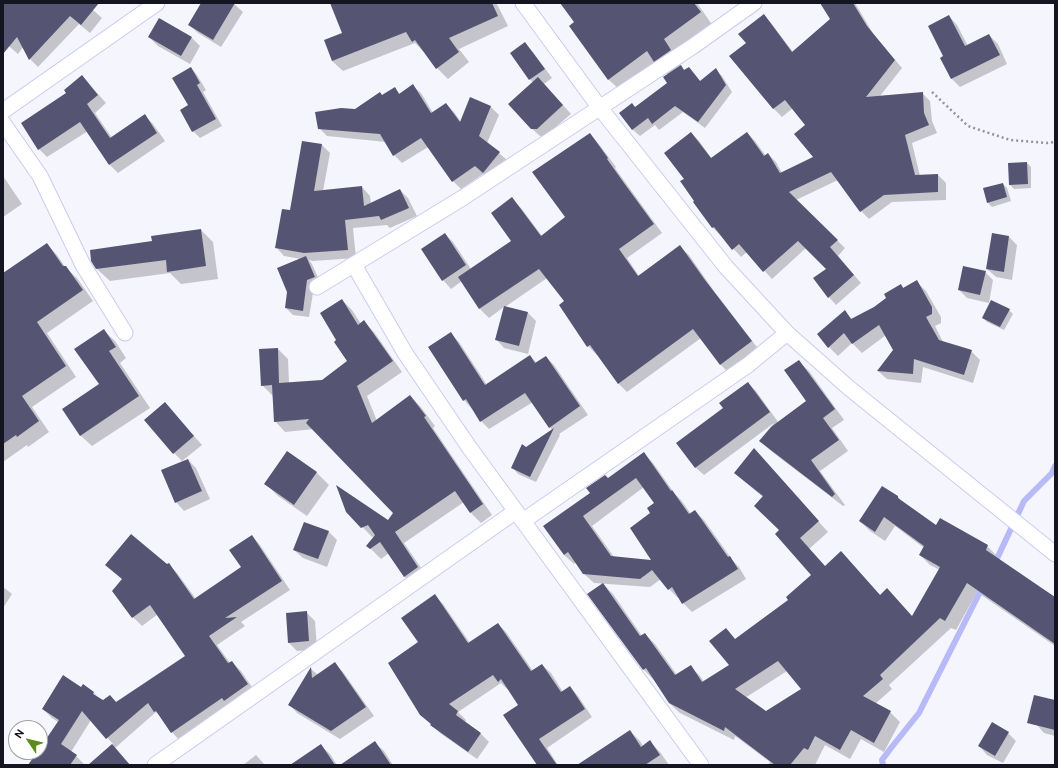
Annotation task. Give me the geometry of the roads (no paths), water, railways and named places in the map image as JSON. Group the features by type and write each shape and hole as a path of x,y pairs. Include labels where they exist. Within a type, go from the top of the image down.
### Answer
{"street":[{"path":"3,112 157,3"},
{"path":"523,3 600,108 726,267 787,333 849,388 1055,554"},
{"path":"317,287 464,197 692,47 754,3"},
{"path":"3,123 40,176 83,265 125,333"},
{"path":"354,265 405,353 469,447 701,765"},
{"path":"160,764 519,516 735,374 787,333"}],"waterway":[{"path":"994,565 1024,501 1052,473 1055,466"},
{"path":"883,765 882,760 919,713 983,586"}]}
